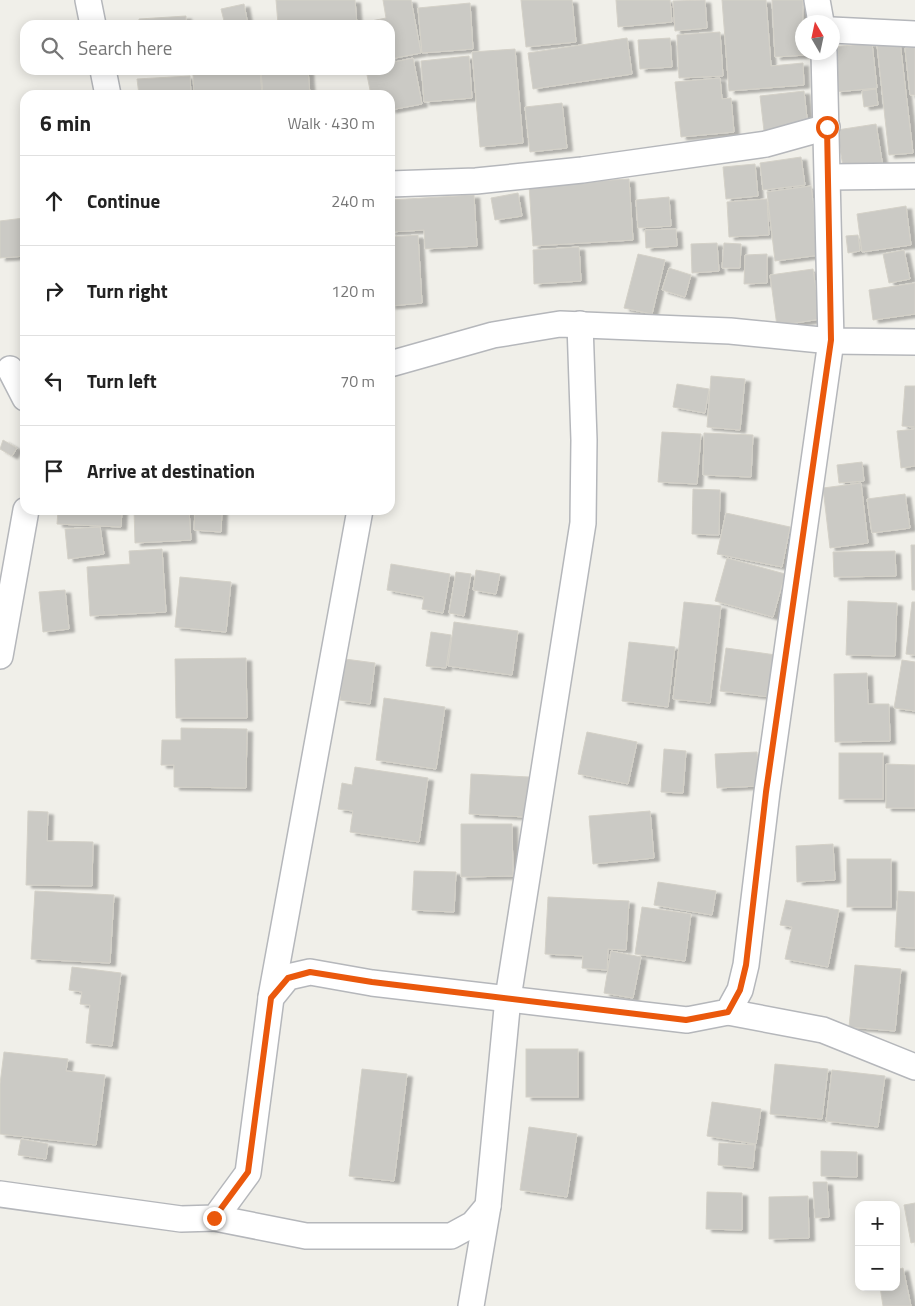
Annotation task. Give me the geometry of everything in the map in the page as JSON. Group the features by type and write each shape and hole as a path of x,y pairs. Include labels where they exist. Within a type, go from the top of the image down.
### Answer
{"street":[{"path":"88,0 92,20"},
{"path":"818,0 820,15"},
{"path":"840,30 915,34"},
{"path":"728,1012 740,990 746,965 766,792 831,340 824,60"},
{"path":"104,75 107,90"},
{"path":"395,184 476,181 582,170 766,144 827,127"},
{"path":"828,177 915,176"},
{"path":"395,363 493,335 560,324 730,331 831,340 915,342"},
{"path":"471,1306 488,1206 508,998 583,523 584,440 580,324"},
{"path":"12,365 20,385"},
{"path":"0,656 25,515"},
{"path":"214,1218 248,1172 271,998 359,515"},
{"path":"271,998 288,978 310,972 372,982 686,1020 728,1012 823,1030 915,1068"},
{"path":"0,1194 181,1219 214,1218 306,1236 451,1236 473,1224 488,1206"}],"building":[{"path":"276,0 355,0 357,20 278,20"},
{"path":"383,0 411,0 421,53 395,58 395,20 376,20 386,18"},
{"path":"521,0 572,0 576,42 526,47"},
{"path":"616,0 670,0 672,22 618,27"},
{"path":"705,0 707,28 675,31 673,1"},
{"path":"722,0 766,0 771,66 803,63 804,85 729,91"},
{"path":"772,0 803,0 803,15 795,15 795,56 775,57"},
{"path":"470,3 473,49 422,53 418,8"},
{"path":"244,4 247,20 224,20 221,9"},
{"path":"186,16 186,20 139,19"},
{"path":"720,32 723,76 679,78 677,35"},
{"path":"627,38 632,74 533,89 528,53"},
{"path":"670,38 672,67 640,69 638,40"},
{"path":"900,42 913,153 889,155 877,45"},
{"path":"872,43 877,88 836,92 833,60 840,60 840,46"},
{"path":"915,47 915,95 910,95 905,48"},
{"path":"515,49 523,143 480,147 472,52"},
{"path":"469,56 472,98 424,102 421,61"},
{"path":"413,58 422,104 395,109 395,90 370,90 367,75 395,75 395,62"},
{"path":"193,75 260,75 262,90 194,90"},
{"path":"261,75 308,75 310,90 263,90"},
{"path":"190,76 191,90 138,90 137,79"},
{"path":"720,78 722,99 731,98 734,132 681,137 675,82"},
{"path":"876,89 878,105 864,107 862,91"},
{"path":"804,91 808,127 764,131 760,96"},
{"path":"562,103 567,148 530,152 525,107"},
{"path":"876,124 883,167 844,173 837,130"},
{"path":"801,157 805,185 763,190 760,163"},
{"path":"755,164 758,196 726,199 723,167"},
{"path":"629,179 633,240 533,246 529,185"},
{"path":"811,186 820,255 775,261 767,192"},
{"path":"518,193 522,216 495,220 491,198"},
{"path":"474,195 477,246 425,249 424,230 395,232 395,200"},
{"path":"669,197 671,226 638,228 636,200"},
{"path":"767,199 769,235 729,237 727,202"},
{"path":"906,206 911,245 862,252 857,214"},
{"path":"20,218 20,256 0,258 0,221"},
{"path":"676,229 677,246 646,248 645,230"},
{"path":"418,235 422,303 395,306 395,237"},
{"path":"858,235 860,251 848,253 846,236"},
{"path":"717,243 719,271 692,273 691,244"},
{"path":"724,243 741,244 740,268 722,268"},
{"path":"579,247 581,281 534,284 533,250"},
{"path":"904,250 910,279 889,283 883,254"},
{"path":"638,254 665,260 652,314 624,308"},
{"path":"767,254 767,283 744,284 745,255"},
{"path":"669,268 691,275 685,297 662,290"},
{"path":"813,269 820,319 777,326 770,275"},
{"path":"915,283 915,314 873,320 869,290"},
{"path":"711,376 745,379 740,430 707,427"},
{"path":"677,384 709,389 705,413 673,407"},
{"path":"905,386 915,386 915,427 902,426"},
{"path":"915,429 915,466 901,468 897,431"},
{"path":"662,432 701,434 697,484 658,482"},
{"path":"704,433 753,435 751,477 703,475"},
{"path":"3,440 17,448 12,456 0,449"},
{"path":"862,462 864,481 839,483 837,465"},
{"path":"861,483 868,543 830,548 823,488"},
{"path":"693,489 720,490 719,535 692,534"},
{"path":"905,494 910,528 872,533 867,499"},
{"path":"726,513 790,527 782,567 717,554"},
{"path":"58,515 122,515 121,527 57,524"},
{"path":"134,515 189,515 191,540 135,543"},
{"path":"195,515 222,515 221,532 194,530"},
{"path":"100,527 104,554 68,559 65,529"},
{"path":"911,545 915,545 915,590 912,590"},
{"path":"162,549 166,612 90,616 87,567 130,564 129,551"},
{"path":"895,551 896,576 834,577 833,552"},
{"path":"727,558 785,574 773,617 715,601"},
{"path":"391,564 450,574 443,613 422,609 424,597 387,590"},
{"path":"476,570 500,574 496,594 473,590"},
{"path":"456,572 471,574 464,616 449,613"},
{"path":"180,577 231,582 226,632 175,627"},
{"path":"65,590 69,629 43,632 39,592"},
{"path":"848,601 897,603 895,656 846,655"},
{"path":"684,602 721,606 710,703 673,699"},
{"path":"912,602 915,602 915,655 906,654"},
{"path":"454,622 518,631 512,675 448,666"},
{"path":"431,632 451,635 446,668 426,666"},
{"path":"629,642 675,647 668,707 622,701"},
{"path":"726,648 776,655 770,697 720,691"},
{"path":"246,658 247,718 176,718 175,659"},
{"path":"345,659 375,663 370,704 340,700"},
{"path":"902,660 915,662 915,711 894,708"},
{"path":"867,673 868,704 889,704 890,741 835,742 834,674"},
{"path":"384,698 445,707 436,769 376,760"},
{"path":"181,728 247,729 246,788 174,787 174,765 161,765 162,740 181,740"},
{"path":"587,732 637,742 628,784 578,774"},
{"path":"664,749 686,751 683,793 661,792"},
{"path":"757,752 759,786 717,788 715,754"},
{"path":"839,753 883,753 883,799 839,799"},
{"path":"886,764 915,765 915,808 886,808"},
{"path":"355,767 428,778 419,842 350,832 353,811 338,809 342,783 352,785"},
{"path":"471,774 529,777 526,817 469,814"},
{"path":"28,811 48,812 47,841 93,842 92,886 26,885"},
{"path":"650,811 654,858 593,864 589,816"},
{"path":"461,824 512,824 513,876 461,877"},
{"path":"833,844 835,880 797,882 796,846"},
{"path":"847,859 891,859 891,907 847,907"},
{"path":"414,871 456,872 454,912 412,910"},
{"path":"658,882 716,891 712,915 654,905"},
{"path":"35,891 114,895 110,963 31,959"},
{"path":"898,891 915,892 915,948 895,947"},
{"path":"548,897 629,901 626,950 608,949 607,970 582,968 583,956 545,954"},
{"path":"786,900 839,910 828,967 785,959 792,927 780,925"},
{"path":"642,907 691,914 685,961 635,954"},
{"path":"611,951 641,957 633,998 604,993"},
{"path":"855,965 901,969 895,1031 849,1027"},
{"path":"72,967 121,973 112,1046 86,1043 90,1005 80,1004 82,992 69,990"},
{"path":"526,1049 578,1049 578,1097 526,1097"},
{"path":"4,1052 68,1059 66,1071 105,1075 96,1145 0,1134 0,1084"},
{"path":"775,1064 828,1069 822,1119 770,1114"},
{"path":"362,1069 407,1074 394,1181 349,1176"},
{"path":"832,1070 885,1076 878,1127 826,1121"},
{"path":"712,1102 761,1109 756,1144 707,1136"},
{"path":"529,1127 577,1134 567,1197 520,1190"},
{"path":"21,1139 48,1144 46,1159 18,1155"},
{"path":"719,1143 755,1145 753,1168 718,1165"},
{"path":"821,1151 857,1152 857,1177 821,1176"},
{"path":"813,1182 827,1182 829,1217 815,1218"},
{"path":"707,1192 742,1193 742,1230 706,1229"},
{"path":"808,1196 809,1238 769,1239 769,1197"},
{"path":"915,1203 915,1242 911,1243 904,1205"},
{"path":"903,1268 911,1306 883,1306 881,1291 900,1291 900,1269"}],"route":[{"path":"214,1218 248,1172 271,998 288,978 310,972 372,982 686,1020 728,1012 740,990 746,965 766,792 831,340 827,127"}]}
